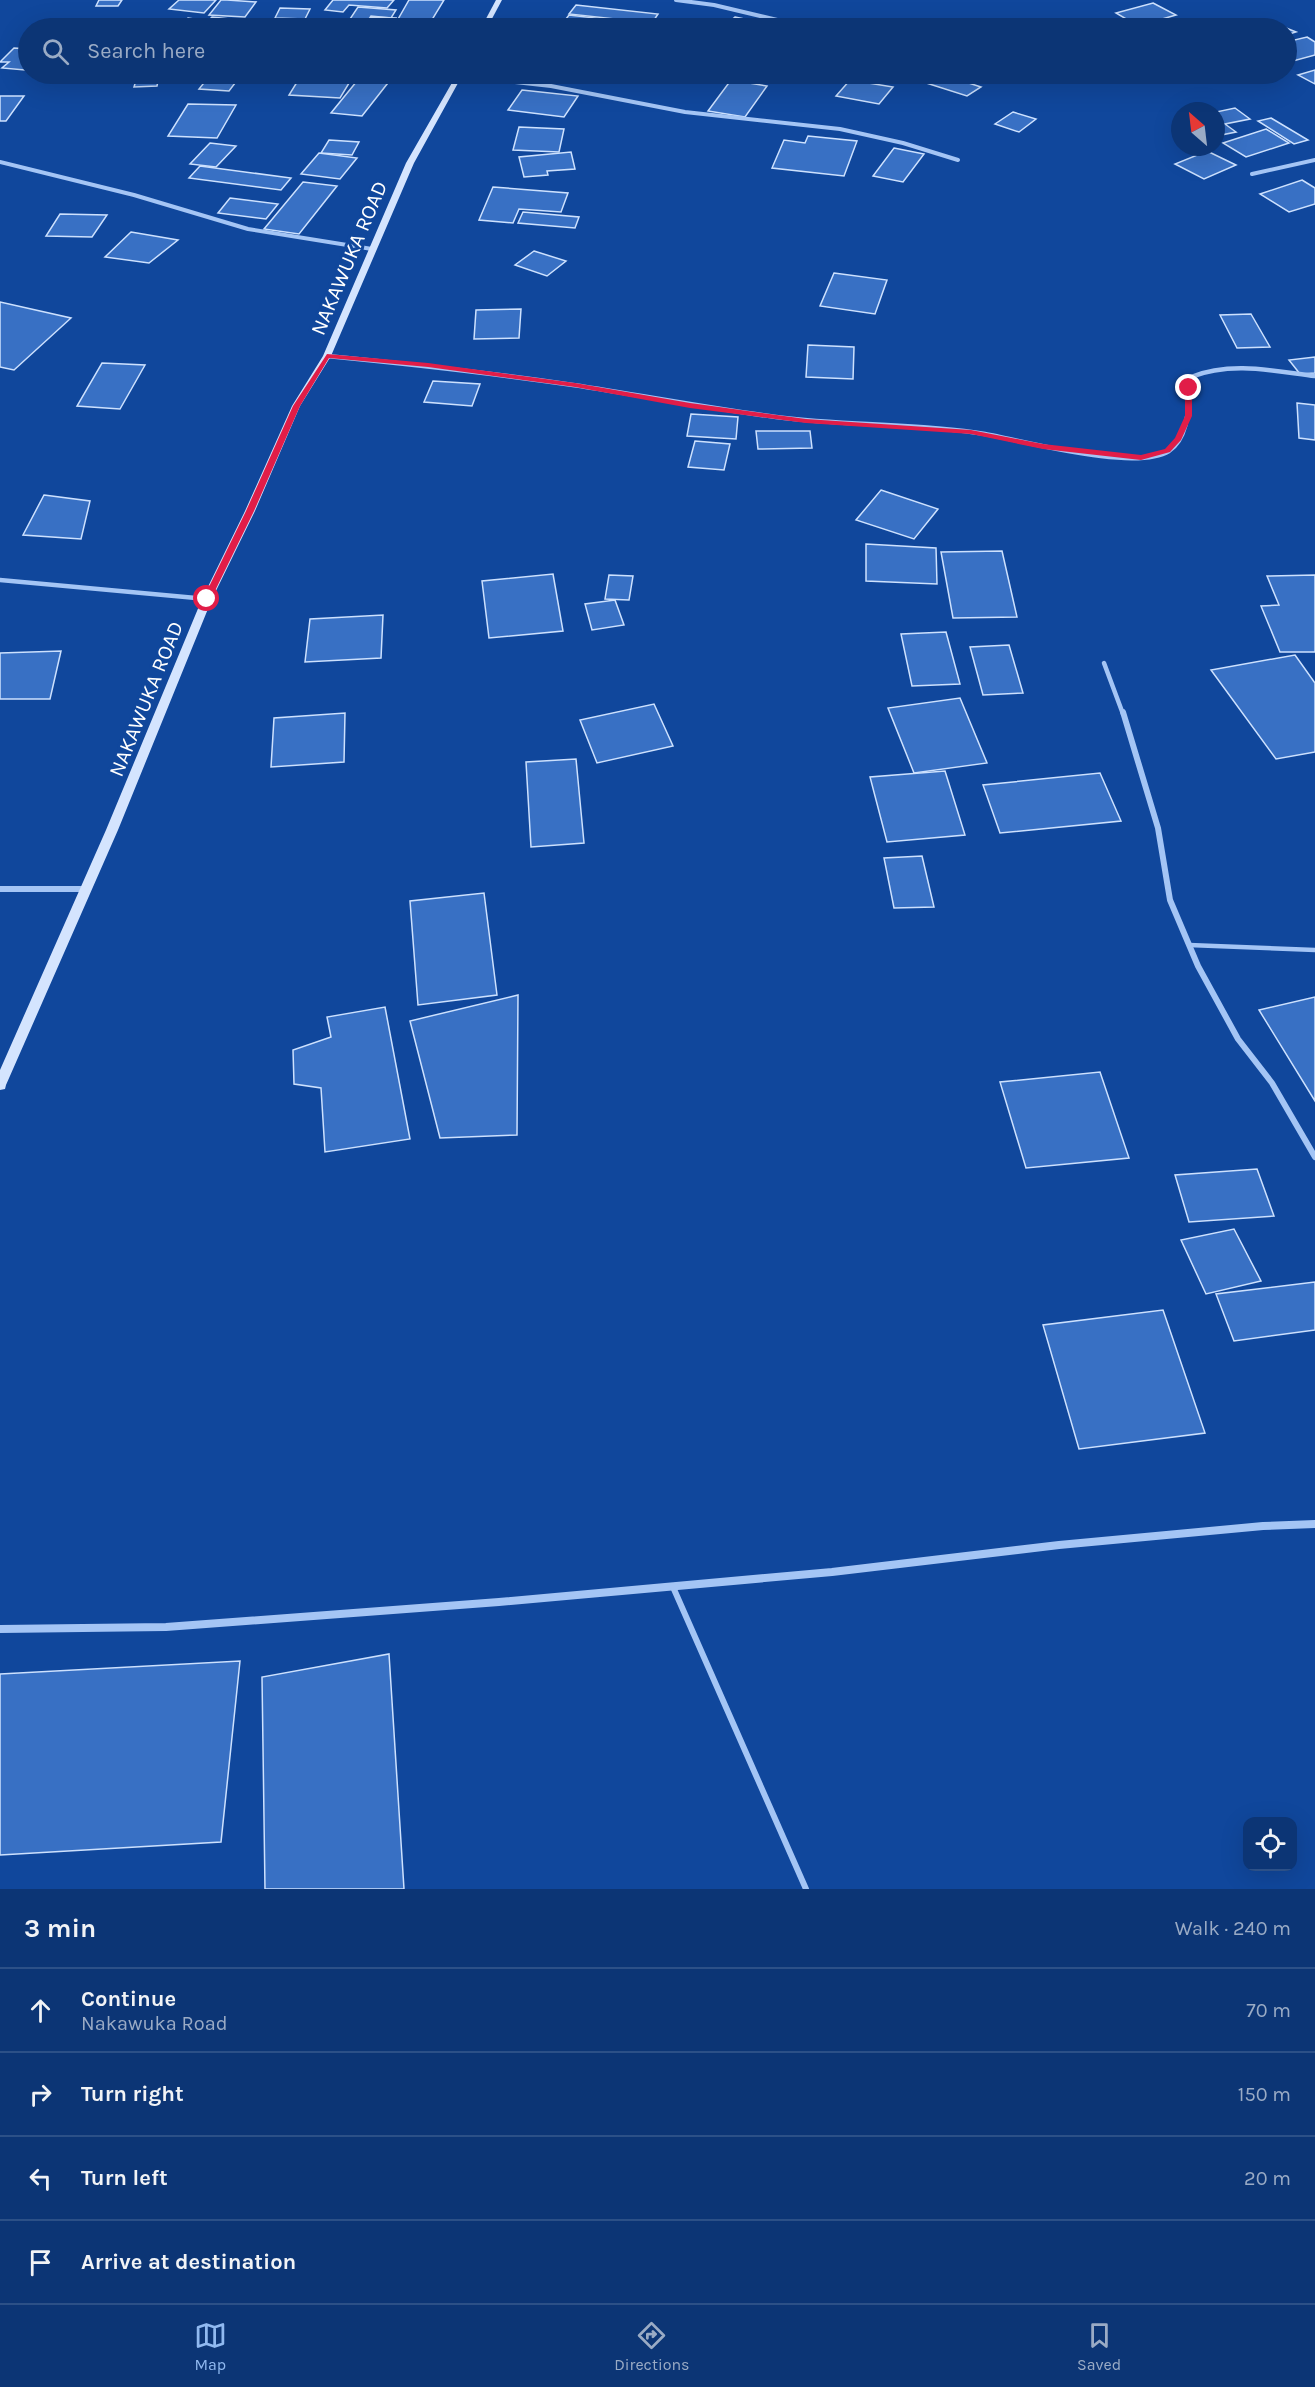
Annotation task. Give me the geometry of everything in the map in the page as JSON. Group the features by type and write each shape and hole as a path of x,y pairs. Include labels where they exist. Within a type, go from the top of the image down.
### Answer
{"main road":[{"path":"489,18 499,0"},
{"name":"NAKAWUKA ROAD","path":"0,1085 87,889 207,599 250,511 296,406 327,356 410,163 455,84"}],"street":[{"path":"676,0 714,5 769,18"},
{"path":"534,84 685,112 840,129 903,143 958,160"},
{"path":"1252,174 1315,160"},
{"path":"0,162 134,195 248,229 372,249"},
{"path":"327,356 428,365 806,421 971,432 1043,446 1141,458 1168,451 1178,438 1188,416 1191,377 1200,372 1213,368 1230,368 1315,376"},
{"path":"0,580 207,599"},
{"path":"1104,663 1130,732 1158,828 1170,900 1189,945 1238,1040 1272,1083 1315,1157"},
{"path":"0,889 87,889"},
{"path":"0,1629 166,1627 673,1587 832,1572 1059,1545 1263,1526 1315,1524"}],"lane":[{"path":"1189,945 1315,950"},
{"path":"673,1587 806,1889"}],"building":[{"path":"99,0 122,0 118,6 96,6"},
{"path":"179,0 216,0 204,13 169,9"},
{"path":"221,0 256,2 245,17 209,15"},
{"path":"333,0 394,0 387,8 349,5 343,12 325,10"},
{"path":"409,0 444,0 433,18 399,18"},
{"path":"1153,3 1176,15 1166,18 1124,18 1116,13"},
{"path":"576,5 658,14 655,18 606,18 569,14"},
{"path":"358,7 396,10 391,18 371,16 370,18 351,18"},
{"path":"280,8 310,9 306,18 275,18"},
{"path":"569,15 595,18 567,18"},
{"path":"1307,37 1315,42 1315,55 1297,60 1297,39"},
{"path":"14,48 18,48 18,69 2,68 9,62 0,62"},
{"path":"1315,70 1315,84 1298,75"},
{"path":"135,84 157,84 157,86 134,87"},
{"path":"203,84 234,84 229,91 199,89"},
{"path":"296,84 349,84 340,98 289,95"},
{"path":"355,84 387,84 362,116 331,113"},
{"path":"728,84 767,86 745,117 708,111"},
{"path":"846,84 875,84 893,87 879,104 836,96"},
{"path":"929,84 972,84 981,87 967,96"},
{"path":"522,90 578,96 564,117 508,110"},
{"path":"0,96 24,96 6,121 0,121"},
{"path":"188,104 236,105 217,138 168,136"},
{"path":"1235,108 1250,119 1225,124 1225,110"},
{"path":"1013,112 1036,119 1019,132 995,124"},
{"path":"1271,118 1308,140 1294,144 1258,121"},
{"path":"1225,124 1236,132 1225,134"},
{"path":"519,127 564,129 559,152 513,150"},
{"path":"1266,129 1289,143 1246,157 1225,142"},
{"path":"808,136 857,141 844,176 772,168 784,140 805,143"},
{"path":"329,140 359,142 352,155 321,153"},
{"path":"210,143 236,146 216,167 190,164"},
{"path":"894,148 924,154 903,182 873,176"},
{"path":"571,152 575,169 547,171 548,175 524,177 519,157"},
{"path":"319,153 357,158 340,179 301,174"},
{"path":"1195,156 1217,156 1236,165 1204,179 1175,164"},
{"path":"200,166 291,178 281,190 189,178"},
{"path":"1302,180 1315,188 1315,204 1289,212 1260,194"},
{"path":"303,182 337,186 299,234 264,229"},
{"path":"493,187 568,193 561,212 519,209 513,223 479,220"},
{"path":"230,198 278,204 266,219 218,213"},
{"path":"523,212 579,217 575,228 518,223"},
{"path":"60,214 107,215 92,237 46,236"},
{"path":"131,232 178,240 149,263 105,257"},
{"path":"534,251 566,261 547,276 515,265"},
{"path":"834,273 887,280 875,314 820,306"},
{"path":"0,302 71,318 14,370 0,367"},
{"path":"521,309 519,338 474,339 476,310"},
{"path":"1251,314 1270,347 1237,348 1220,315"},
{"path":"808,345 854,347 853,379 806,377"},
{"path":"1315,357 1315,373 1300,374 1289,360"},
{"path":"102,363 145,365 120,409 77,406"},
{"path":"433,381 480,384 472,406 424,402"},
{"path":"1297,403 1315,405 1315,440 1299,438"},
{"path":"691,414 738,417 736,439 687,436"},
{"path":"756,431 810,431 812,448 758,449"},
{"path":"695,441 730,444 724,470 688,467"},
{"path":"881,490 938,509 914,539 856,520"},
{"path":"44,495 90,501 81,539 23,535"},
{"path":"866,544 936,548 937,584 866,581"},
{"path":"1002,551 1017,617 953,618 941,552"},
{"path":"553,574 563,631 489,638 482,581"},
{"path":"609,575 633,576 629,600 605,599"},
{"path":"1315,575 1315,652 1280,652 1261,606 1279,605 1267,576"},
{"path":"615,600 624,625 592,630 585,604"},
{"path":"383,615 381,658 305,662 310,619"},
{"path":"946,632 960,684 912,686 901,634"},
{"path":"1009,645 1023,693 983,695 970,647"},
{"path":"61,651 50,699 0,699 0,653"},
{"path":"1295,655 1315,683 1315,752 1276,759 1211,670"},
{"path":"960,698 987,763 914,773 888,708"},
{"path":"654,704 673,746 597,763 580,720"},
{"path":"345,713 344,762 271,767 274,718"},
{"path":"576,759 584,843 531,847 526,762"},
{"path":"945,771 965,835 887,842 870,777"},
{"path":"1100,773 1121,821 1000,833 983,785"},
{"path":"922,856 934,907 894,908 884,858"},
{"path":"484,893 497,995 418,1005 410,901"},
{"path":"518,995 517,1135 440,1138 410,1021"},
{"path":"1315,997 1315,1101 1259,1010"},
{"path":"385,1007 410,1139 325,1152 321,1088 294,1084 293,1050 331,1037 327,1017"},
{"path":"1100,1072 1129,1158 1026,1168 1000,1082"},
{"path":"1257,1169 1274,1216 1189,1222 1175,1175"},
{"path":"1234,1229 1261,1281 1206,1294 1181,1240"},
{"path":"1315,1282 1315,1330 1234,1341 1216,1294"},
{"path":"1163,1310 1205,1433 1079,1449 1043,1325"},
{"path":"389,1654 404,1889 265,1889 262,1677"},
{"path":"240,1661 221,1842 0,1855 0,1674"}],"route":[{"path":"207,599 250,511 296,406 327,356 428,365 806,421 971,432 1043,446 1141,458 1168,451 1178,438 1188,416 1189,388"}]}
